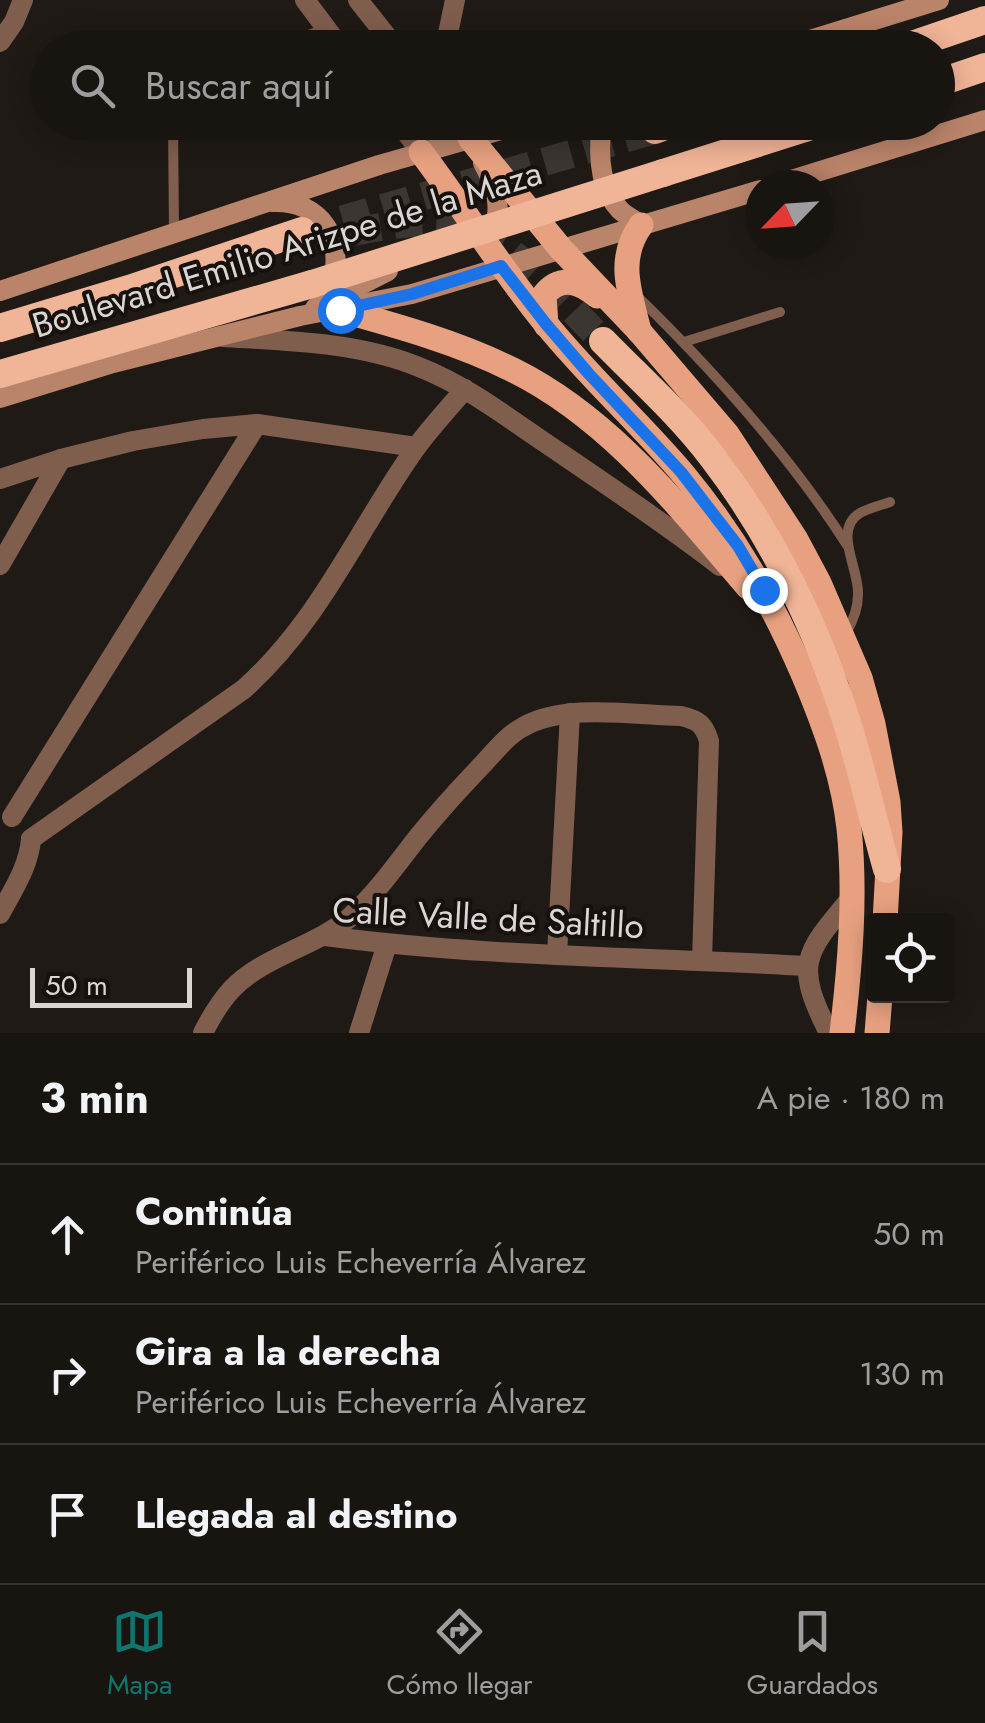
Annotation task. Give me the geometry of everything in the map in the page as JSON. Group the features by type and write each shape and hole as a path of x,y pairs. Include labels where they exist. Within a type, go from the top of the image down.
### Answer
{"highway":[{"path":"955,30 985,20"},
{"path":"955,77 985,66"},
{"name":"Boulevard Emilio Arizpe de la Maza","path":"0,374 312,284 767,140"},
{"name":"Boulevard Emilio Arizpe de la Maza","path":"0,328 266,244 304,237"},
{"path":"603,341 711,455 780,562 809,620 834,685 887,869"}],"main road":[{"path":"842,30 939,0"},
{"path":"955,129 985,120"},
{"path":"0,292 420,152 443,140"},
{"path":"300,316 408,262 481,238 496,226 497,198 488,172 469,140"},
{"path":"471,140 561,249 639,331 727,434 803,553 860,678 882,767 890,832 884,913"},
{"path":"601,140 600,168 608,190 620,210 641,224"},
{"path":"824,170 921,140"},
{"path":"420,152 546,324 681,472 715,515 764,590 794,652 824,723 840,777 849,830 848,970 842,1033"},
{"path":"0,398 113,363 300,316 412,294 745,194"},
{"path":"264,203 286,202 307,209 324,224 334,243 337,265 332,286 300,316"},
{"path":"639,331 626,270 632,238 641,224"},
{"path":"546,324 544,296 552,286 566,281 586,287 639,331"},
{"path":"340,310 410,330 514,370 610,436 650,474 770,612 794,652"},
{"path":"877,1033 879,1003"}],"street":[{"path":"0,42 23,0"},
{"path":"305,0 326,28"},
{"path":"358,0 382,30"},
{"path":"449,30 455,0"},
{"path":"411,140 420,152"},
{"path":"420,152 424,140"},
{"path":"221,337 316,343 418,366 465,389 665,525 754,594"},
{"path":"31,839 244,688 271,664 312,613 416,447 465,389"},
{"path":"0,479 134,441 258,424 416,447"},
{"path":"0,914 21,875 31,839 6,813 258,424"},
{"path":"0,565 60,460"},
{"path":"557,956 570,713"},
{"path":"325,936 378,888 446,803 523,727 570,713 681,716 705,727 709,741 702,960"},
{"path":"829,1033 809,987 806,966 814,944 850,898"},
{"name":"Calle Valle de Saltillo","path":"203,1033 233,988 255,970 325,936 557,956 806,966"},
{"path":"359,1033 387,944"}],"lane":[{"path":"321,30 326,28"},
{"path":"173,140 174,234"},
{"path":"629,288 684,342 785,459 848,545 859,593 854,617 843,638"},
{"path":"684,342 780,312"},
{"path":"848,545 848,528 857,514 890,502"}],"tunnel":[{"path":"302,231 620,140"},
{"path":"353,232 429,222 473,230 493,240 534,272 603,341"}],"route":[{"path":"340,310 412,294 501,266 589,374 681,472 738,546 764,590"}]}
